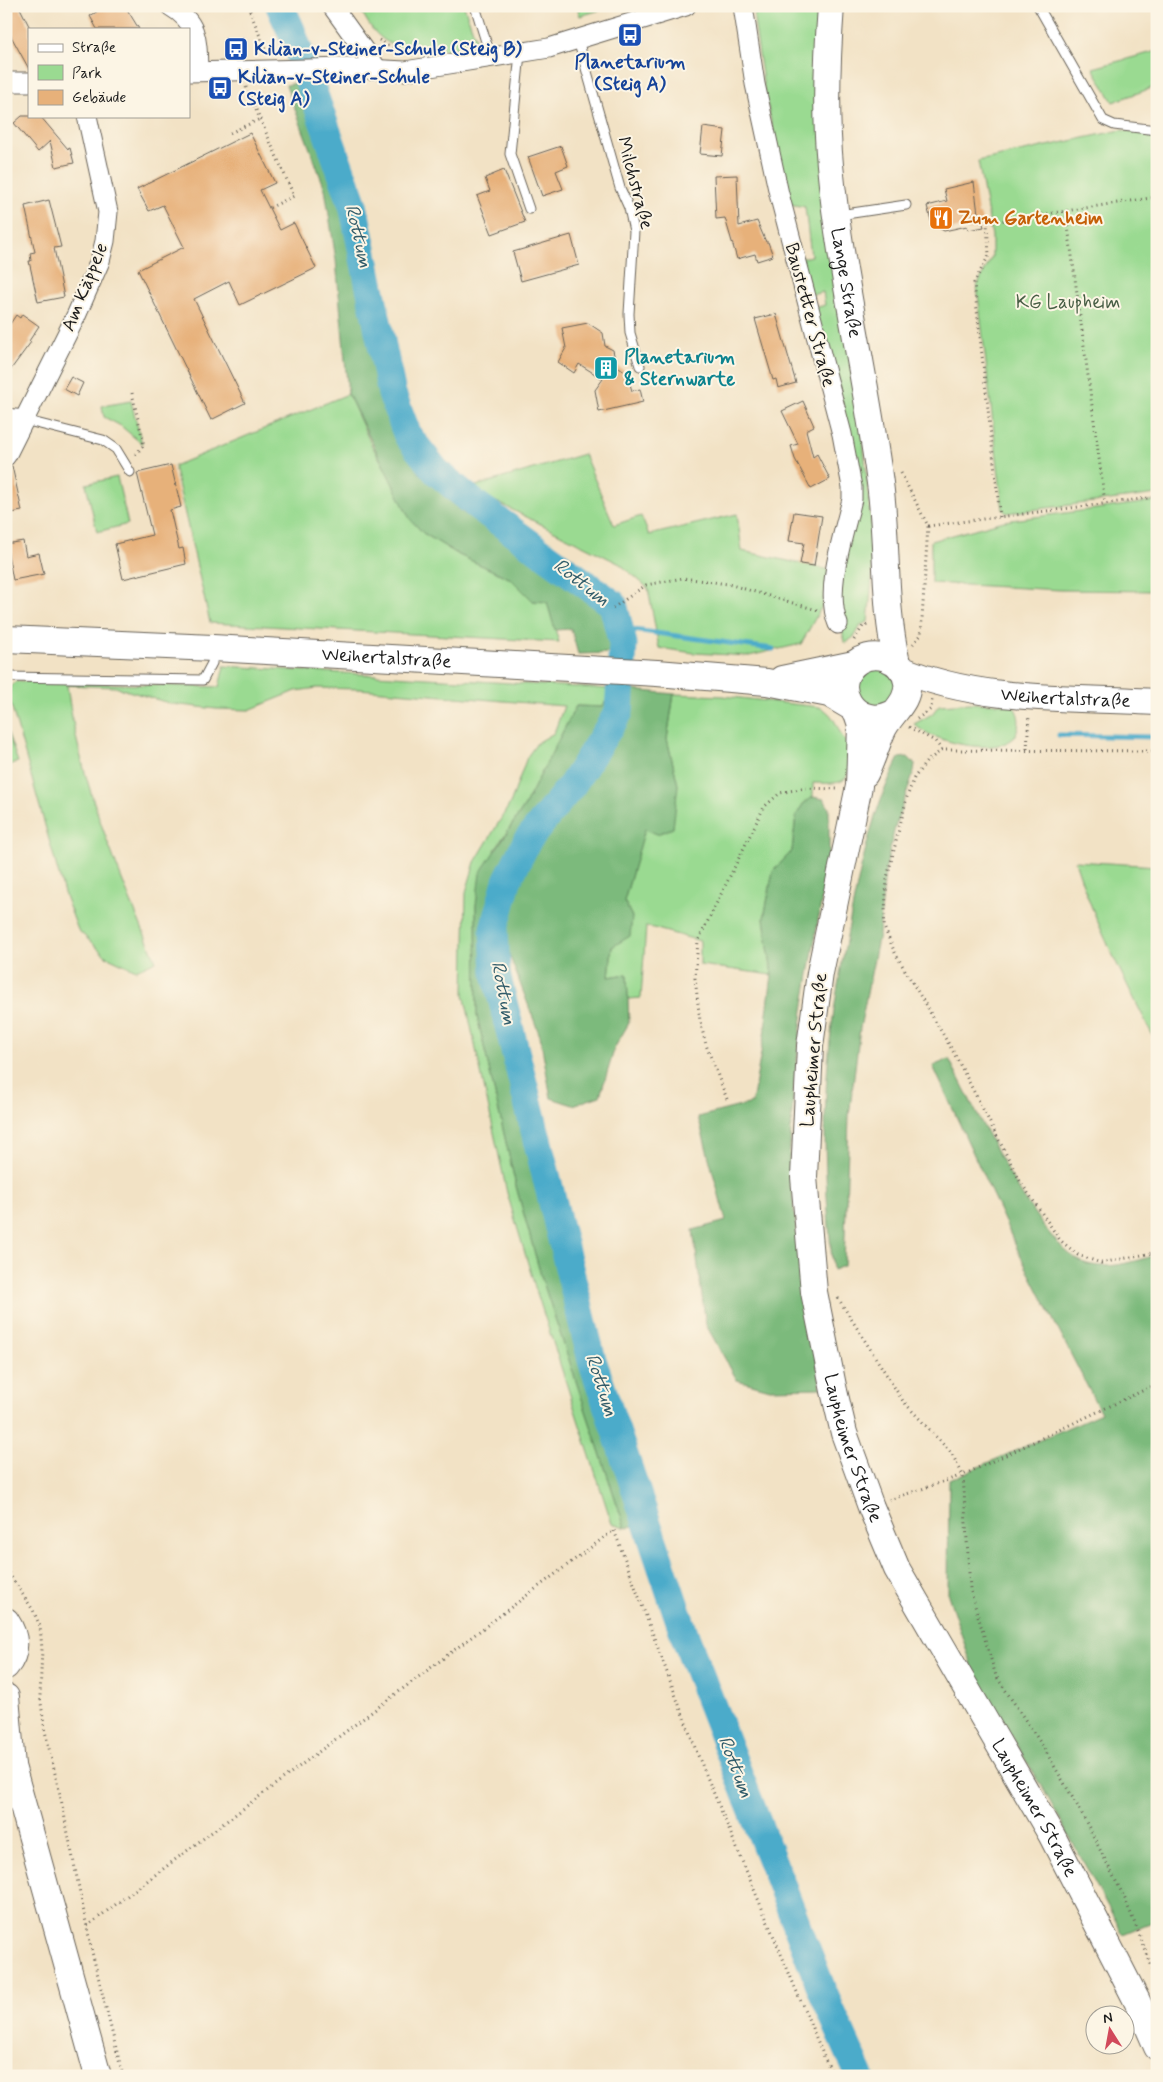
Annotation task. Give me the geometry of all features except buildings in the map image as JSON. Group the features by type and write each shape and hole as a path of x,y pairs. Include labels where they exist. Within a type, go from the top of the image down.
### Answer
{"street":[{"path":"170,6 189,20 196,33 193,72 328,68 404,71 520,54 578,40 686,6"},
{"path":"332,6 378,70"},
{"name":"Baustetter Straße","path":"743,6 755,84 779,194 842,434 852,487 852,499 833,584 836,619"},
{"name":"Lange Straße","path":"831,6 826,78 830,164 836,216 880,484 892,641 902,661"},
{"path":"6,82 28,82"},
{"name":"Am Käppele","path":"6,456 15,419 76,316 100,261 105,241 108,212 87,118"},
{"name":"Lange Straße","path":"855,656 874,625 885,557"},
{"name":"Weihertalstraße","path":"6,639 213,648 657,673 767,682 829,694 854,710"},
{"path":"855,656 881,656 902,661 907,691 901,715 877,719 854,710 844,690 845,680 855,656"},
{"name":"Weihertalstraße","path":"767,682 855,656"},
{"name":"Weihertalstraße","path":"902,661 918,676 974,690 1157,702"},
{"name":"Weihertalstraße","path":"901,715 918,700 974,690"},
{"name":"Laupheimer Straße","path":"854,710 861,726 859,790 820,974 810,1046 804,1177 814,1292 834,1391 844,1433 871,1507 897,1568 1052,1836 1133,1992 1157,2047"},
{"name":"Laupheimer Straße","path":"859,790 878,747 882,731 901,715"},
{"path":"6,1621 14,1639 8,1667"},
{"path":"6,1697 9,1759 98,2076"}],"lane":[{"path":"475,6 491,59"},
{"path":"1038,6 1103,120 1114,125 1157,130"},
{"name":"Milchstraße","path":"578,40 620,188 629,208 634,231 629,314 630,333 640,366"},
{"path":"520,54 510,154 529,209"},
{"path":"836,216 906,205"},
{"path":"15,419 103,440 116,449 128,468"},
{"path":"6,677 203,680 212,663 213,648"}],"path":[{"path":"248,6 281,69"},
{"path":"239,70 294,196 269,208"},
{"path":"230,133 260,119"},
{"path":"1000,517 974,283 989,255 987,223 1157,197"},
{"path":"1066,211 1105,504"},
{"path":"128,468 144,445 132,393"},
{"path":"899,470 928,526 921,636 902,661"},
{"path":"928,526 1157,497"},
{"path":"614,608 646,585 683,578 728,584 836,619"},
{"path":"855,656 863,626 874,625"},
{"path":"1028,750 1030,695"},
{"path":"901,715 935,741 942,750"},
{"path":"1157,751 942,750 927,761 914,778 907,797 887,878 884,927 895,953 954,1053 1020,1181 1060,1240 1078,1255 1101,1263 1157,1252"},
{"path":"727,1099 706,1045 700,1022 695,978 698,941 764,807 780,793 805,788 831,787 859,790"},
{"path":"835,1291 838,1300 903,1401 952,1454 963,1475 970,1589 996,1676 1042,1745 1081,1812 1125,1899 1157,1979"},
{"path":"902,1495 963,1475 1157,1384"},
{"path":"87,1926 614,1530 697,1753 821,2050 834,2076"},
{"path":"6,1569 33,1610 40,1626 42,1649 40,1696 45,1731 61,1798 92,1952 123,2076"}],"green space":[{"path":"358,6 464,6 478,45 426,51 400,48 388,43 375,32"},
{"path":"577,6 613,6 580,16"},
{"path":"756,6 823,6 874,556 868,622 861,625 855,636 846,643 844,642 837,591 854,510 815,308 825,305 823,292 811,295 801,258 811,256 805,207 789,204 764,89 754,20"},
{"path":"1157,51 1157,86 1113,102 1093,68"},
{"path":"298,83 347,218 362,277 380,374 400,445 420,474 462,512 601,607 607,620 613,653 578,654 571,629 555,630 547,602 533,601 511,579 459,555 423,533 410,519 348,394 336,260 325,189 286,85"},
{"name":"KG Laupheim","path":"1121,130 1157,135 1157,494 1007,513 1003,510 977,286 992,257 992,236 978,161"},
{"path":"348,394 371,444 423,533 459,555 511,579 533,601 547,602 559,642 210,623 174,466"},
{"path":"131,401 142,444 121,426 104,417 102,406"},
{"path":"584,454 614,525 641,516 649,535 737,514 742,551 830,570 822,606 801,644 749,656 694,653 659,648 648,588 620,564 469,488"},
{"path":"117,477 128,524 97,532 86,484"},
{"path":"1157,501 1157,591 1061,590 931,583 931,541 1004,521"},
{"path":"224,666 611,689 603,707 576,706 524,807 495,849 476,905 477,1016 516,1186 542,1279 625,1528 612,1524 535,1287 507,1193 464,994 466,892 475,862 511,802 527,757 537,743 554,733 564,706 359,689 317,688 296,691 249,710 216,709 172,704 115,687 67,685 73,721 90,791 114,860 156,961 136,970 106,956 78,930 64,893 9,697 10,688 16,681 219,687"},
{"path":"885,667 898,685 891,705 863,708 853,677 857,672"},
{"path":"611,689 618,690 607,712 575,757 559,787 527,832 496,886 489,922 487,951 503,1054 606,1431 638,1525 625,1528 542,1279 516,1186 477,1016 476,905 480,873 524,807 576,706 603,707"},
{"path":"632,690 674,694 667,739 678,785 673,828 657,834 645,829 624,901 632,917 630,936 612,947 609,977 627,974 629,1023 615,1047 600,1096 573,1105 551,1098 540,1036 504,941 507,910 526,857 613,741 630,710"},
{"path":"674,694 723,696 819,707 831,716 844,739 853,748 845,779 834,783 813,783 813,797 803,804 796,816 792,851 773,872 764,918 772,975 700,965 700,941 646,926 641,998 628,999 627,974 609,977 612,947 632,917 624,901 645,828 678,785 667,739"},
{"path":"970,703 1012,704 1019,720 1015,737 1006,743 993,746 964,745 923,731 914,724 932,714 939,705"},
{"path":"6,728 18,762 6,766"},
{"path":"908,757 915,764 914,771 895,827 885,872 879,934 860,1028 849,1116 844,1266 833,1270 828,1218 825,1114 834,1008 854,899 869,837 882,797 899,758"},
{"path":"813,797 824,799 829,808 829,855 803,1010 794,1084 789,1160 796,1230 821,1388 770,1389 737,1380 706,1325 693,1230 726,1221 698,1117 752,1103 764,1036 772,975 764,918 773,871 792,851 796,816 803,804"},
{"path":"1075,861 1157,866 1157,1044 1102,931"},
{"path":"949,1059 990,1139 1026,1201 1045,1228 1064,1249 1082,1262 1100,1266 1110,1266 1157,1255 1157,1920 1123,1934 1047,1796 975,1675 948,1595 949,1480 1101,1413 1020,1255 933,1066"}],"waterway":[{"name":"Rottum","path":"280,6 291,30 353,205 392,394 408,436 436,471 475,504 613,604 623,644 619,712 572,785 527,841 507,881 494,929 496,974 592,1360 686,1639 824,1995 860,2076"},
{"path":"619,628 773,649"},
{"path":"1059,735 1157,737"}],"place":[{"name":"Planetarium (Steig A)","path":"630,35"},
{"name":"Kilian-v-Steiner-Schule (Steig B)","path":"236,49"},
{"name":"Kilian-v-Steiner-Schule (Steig A)","path":"220,88"},
{"name":"Zum Gartenheim","path":"941,218"},
{"name":"Planetarium & Sternwarte","path":"606,368"}]}
